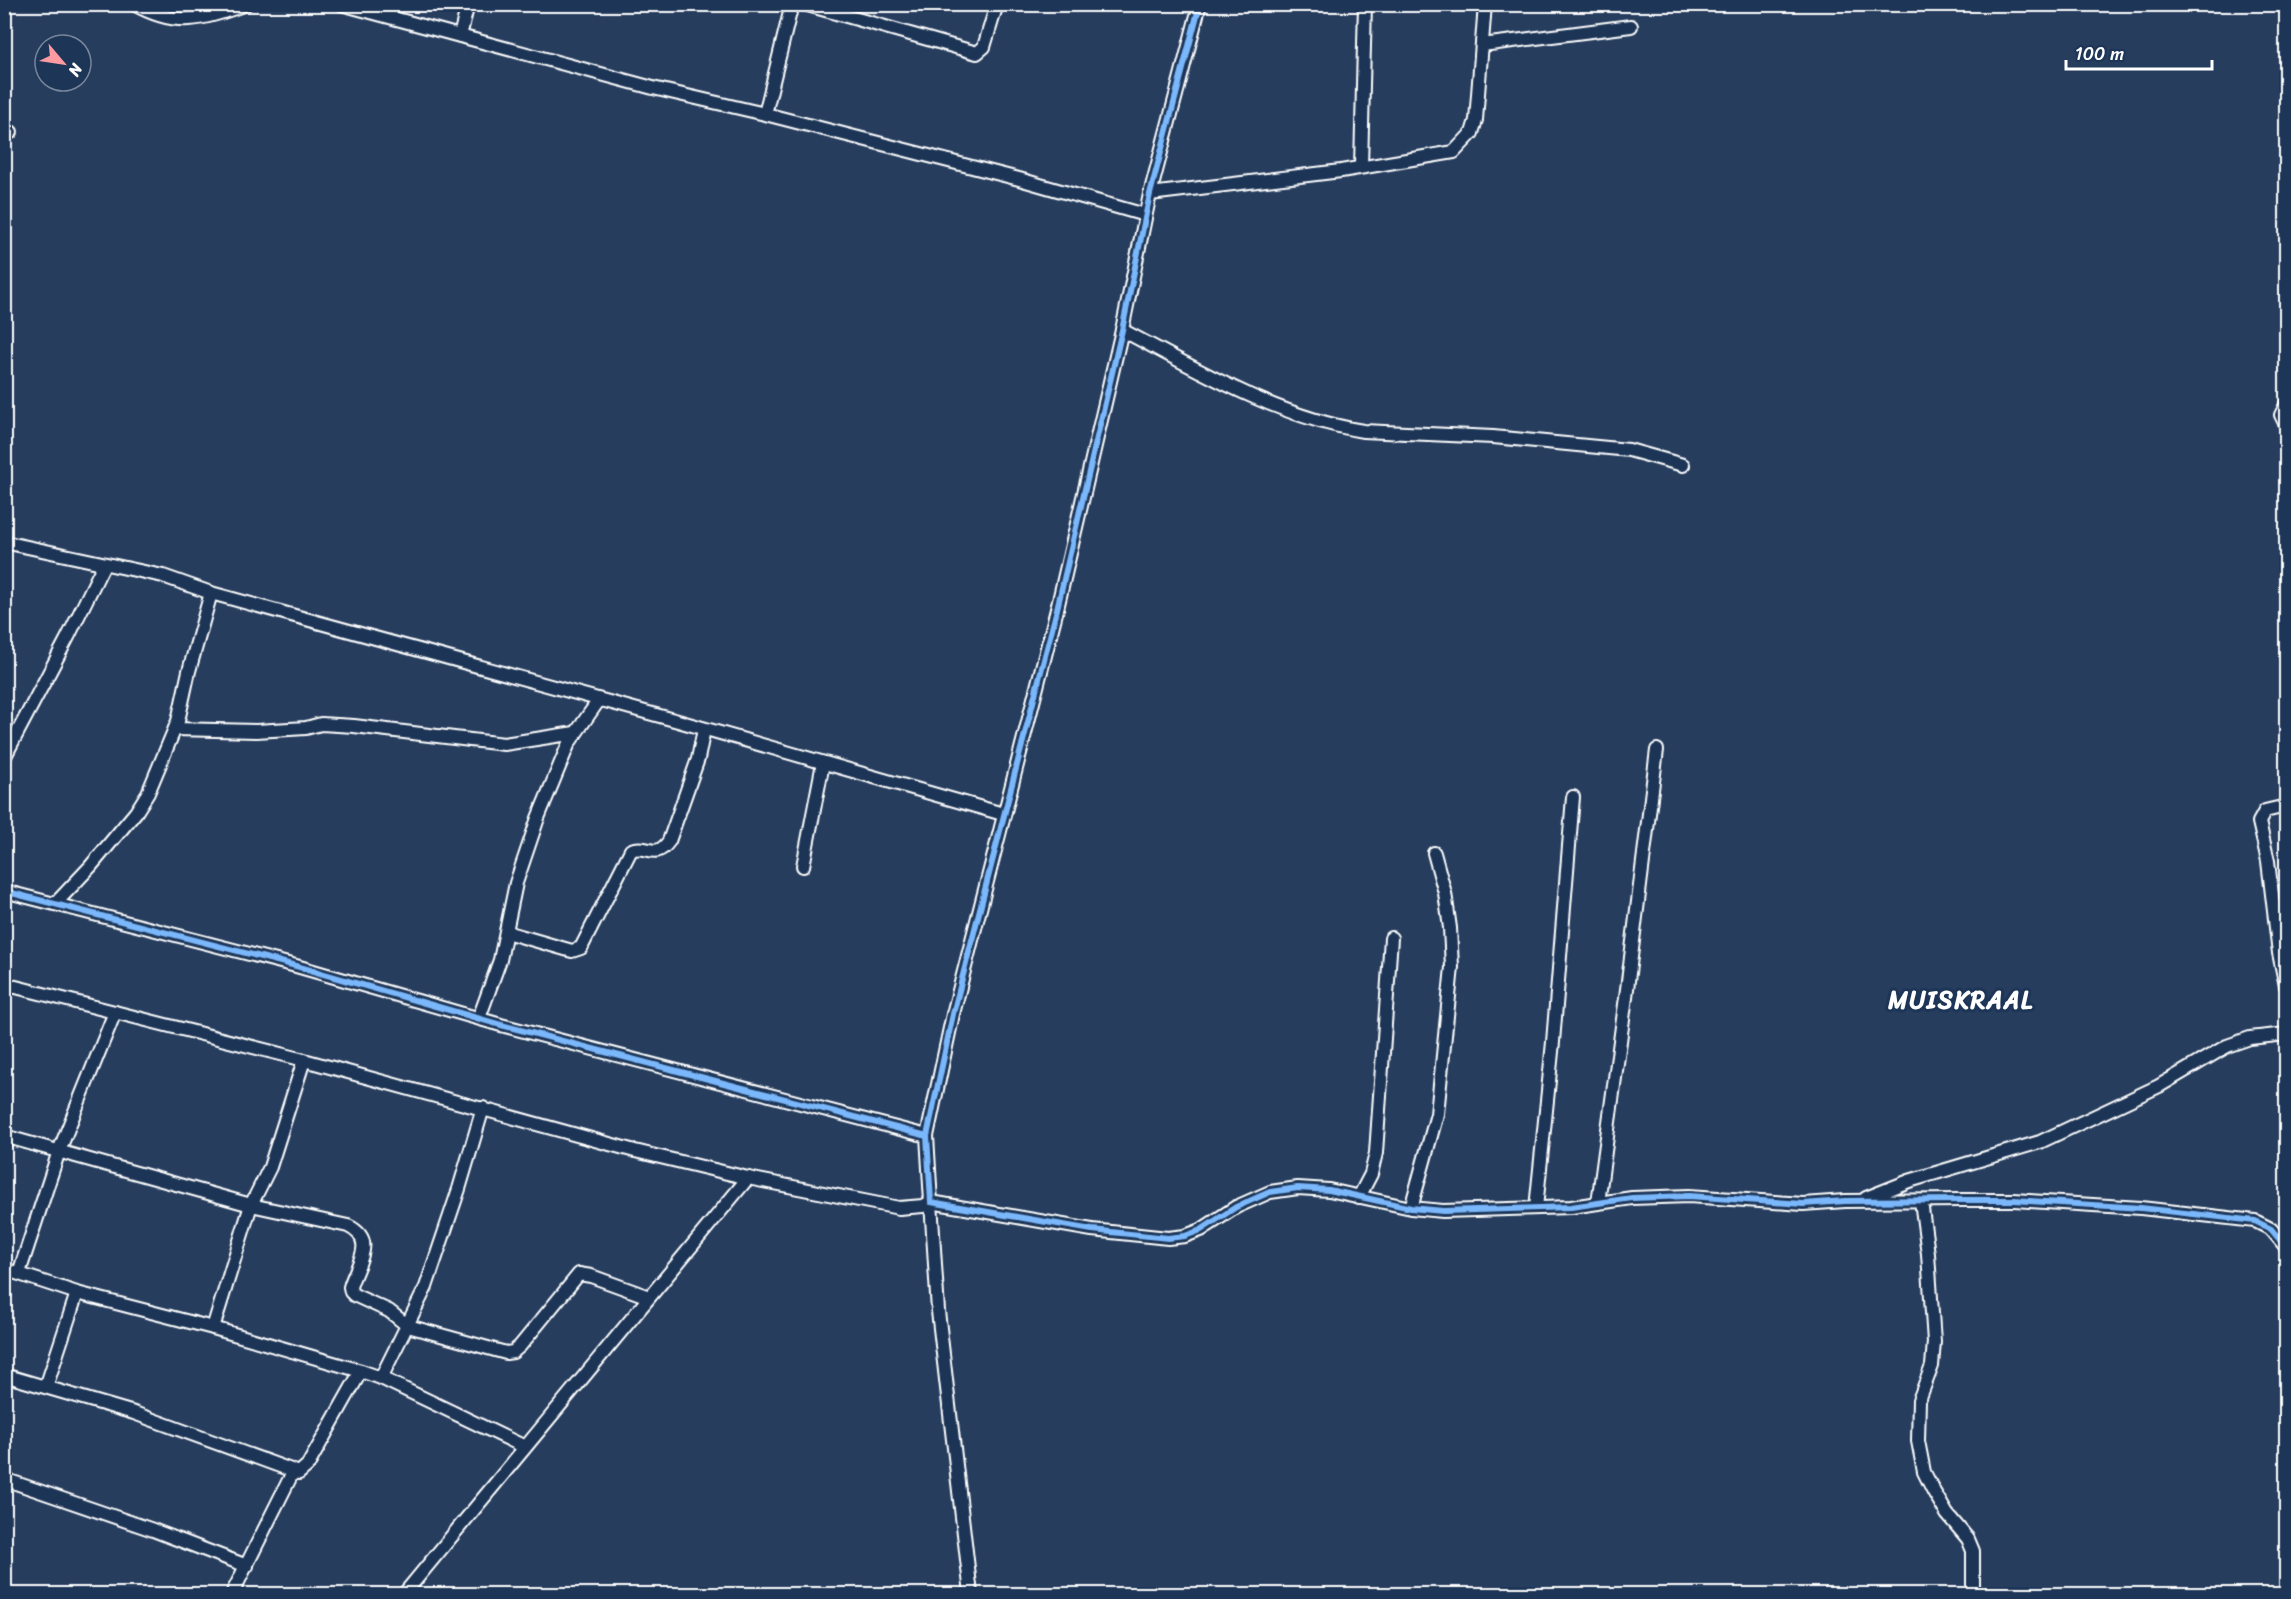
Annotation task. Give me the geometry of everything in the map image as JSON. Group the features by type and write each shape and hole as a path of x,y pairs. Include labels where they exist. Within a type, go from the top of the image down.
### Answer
{"street":[{"path":"134,4 151,14 180,21 226,12 246,4"},
{"path":"341,4 357,6 653,88 1008,176 1145,215"},
{"path":"460,36 468,4"},
{"path":"765,114 792,4"},
{"path":"804,4 978,53 984,47 997,4"},
{"path":"971,1594 938,1311 927,1136 953,1014 1057,609 1122,330 1149,194 1200,4"},
{"path":"1361,167 1365,4"},
{"path":"1149,194 1361,167 1454,152 1472,133 1476,120 1485,4"},
{"path":"1482,45 1630,26"},
{"path":"1122,330 1229,385 1282,408 1345,428 1363,431 1493,436 1629,450 1683,465"},
{"path":"2286,405 2281,415 2286,425"},
{"path":"4,542 163,576 211,593 1003,814"},
{"path":"4,758 104,564"},
{"path":"55,904 90,867 136,812 162,765 175,729 211,593"},
{"path":"479,1018 500,960 523,860 561,761 575,733 599,700"},
{"path":"175,729 256,731 306,728 321,724 504,744 575,733"},
{"path":"506,932 572,951 581,948 631,850 639,848 656,852 660,851 669,841 698,759 704,729"},
{"path":"1598,1203 1657,750"},
{"path":"803,866 823,763"},
{"path":"1536,1208 1553,1042 1573,797"},
{"path":"2286,806 2265,811 2259,822 2268,861 2279,953 2286,986"},
{"path":"1411,1208 1437,1114 1452,967 1445,893 1434,853"},
{"path":"4,891 296,966 479,1018 927,1136"},
{"path":"1359,1197 1371,1174 1376,1153 1391,938"},
{"path":"4,984 304,1060 635,1151 748,1178 899,1208 923,1206 931,1202 1092,1230 1168,1238 1185,1236 1201,1230 1236,1207 1270,1192 1298,1188 1329,1190 1411,1208 1443,1211 1571,1208 1632,1198 1689,1196 1803,1204 1859,1201 2014,1200 2141,1208 2240,1218 2255,1221 2271,1229 2286,1247"},
{"path":"19,1273 59,1150 115,1012"},
{"path":"1859,1201 1909,1181 2040,1142 2159,1086 2227,1046 2250,1038 2286,1034"},
{"path":"213,1328 251,1205 270,1167 304,1060"},
{"path":"381,1378 408,1326 429,1277 483,1108"},
{"path":"4,1136 251,1205 355,1229 363,1238 364,1244 352,1279 351,1292 372,1305 389,1311 408,1326 506,1353 513,1352 520,1346 579,1274 591,1276 649,1297"},
{"path":"404,1594 748,1178"},
{"path":"1921,1201 1928,1254 1934,1342 1932,1366 1919,1400 1918,1441 1924,1472 1947,1514 1968,1539 1973,1551 1973,1594"},
{"path":"4,1269 77,1293 213,1328 361,1371 381,1378 525,1447"},
{"path":"46,1387 77,1293"},
{"path":"4,1375 134,1413 299,1473 308,1465 361,1371"},
{"path":"232,1594 293,1472"},
{"path":"4,1479 164,1534 247,1566"}],"cycle path":[{"path":"927,1136 953,1014 1057,609 1122,330 1150,194 1200,4"},
{"path":"4,891 296,966 501,1025 927,1136 931,1202 1092,1230 1168,1238 1185,1236 1201,1230 1236,1207 1270,1192 1298,1188 1329,1190 1411,1208 1443,1211 1571,1207 1632,1198 1689,1196 1803,1204 1845,1201 2014,1200 2141,1208 2255,1221 2271,1229 2286,1247"}],"district":[{"name":"MUISKRAAL","path":"1961,1000"}]}
